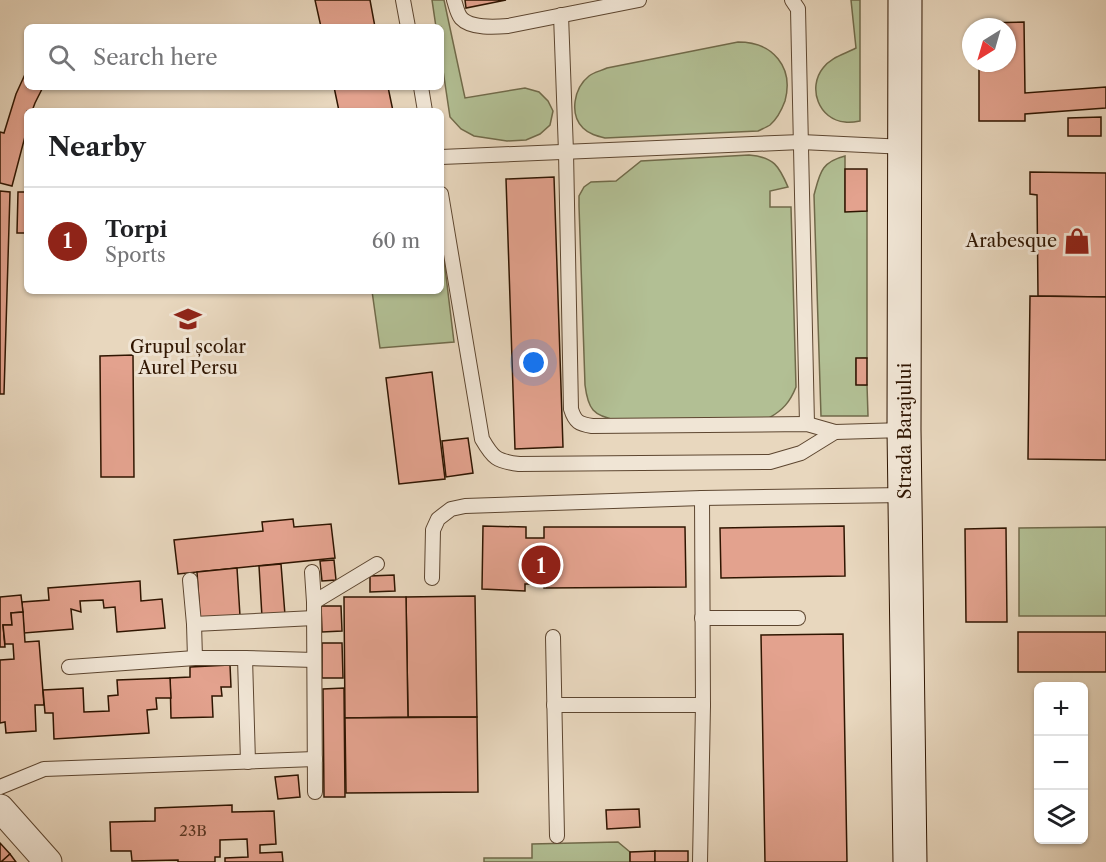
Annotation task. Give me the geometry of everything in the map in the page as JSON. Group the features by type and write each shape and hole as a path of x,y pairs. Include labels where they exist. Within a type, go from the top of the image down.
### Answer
{"main road":[{"name":"Strada Barajului","path":"905,0 904,430 910,862"}],"street":[{"path":"0,808 48,862"}],"lane":[{"path":"403,0 407,24"},
{"path":"454,0 461,18 477,25 493,27 639,0"},
{"path":"792,0 798,9 807,424"},
{"path":"561,15 571,409 574,419 581,424 592,426 807,424 836,432 904,430"},
{"path":"422,90 424,108"},
{"path":"444,158 801,142 906,147"},
{"path":"444,212 482,439 490,453 502,461 519,464 770,462 801,453 836,432"},
{"path":"432,578 433,530 438,519 451,509 465,506 702,498 905,495"},
{"path":"700,862 703,705 702,498"},
{"path":"314,602 377,564"},
{"path":"312,572 315,792"},
{"path":"190,580 195,658"},
{"path":"194,624 314,618"},
{"path":"702,618 798,618"},
{"path":"553,638 557,836"},
{"path":"69,667 195,658 314,660"},
{"path":"245,658 248,762"},
{"path":"554,705 703,705"},
{"path":"0,786 44,769 315,759"}],"green space":[{"path":"432,0 444,0 465,98 525,88 539,92 548,101 553,111 550,125 540,134 526,140 507,141 474,136 461,129 450,117 444,77 444,24 436,24"},
{"path":"851,0 860,0 860,121 849,122 828,116 818,102 816,85 818,76 826,64 856,48"},
{"path":"738,42 761,46 771,52 783,67 786,77 787,89 781,111 770,125 758,131 605,138 588,132 576,116 577,94 584,81 593,73 607,68"},
{"path":"749,155 770,160 782,173 788,187 770,191 770,207 791,207 796,387 791,397 782,409 769,418 617,420 602,416 590,406 585,385 579,206 579,196 584,187 591,182 616,181 641,161"},
{"path":"845,156 845,211 867,211 867,358 856,359 856,384 867,385 868,416 821,416 814,195 818,180 826,165"},
{"path":"444,260 454,342 380,348 372,294 444,294"},
{"path":"1106,527 1106,616 1019,616 1019,528"},
{"path":"618,842 630,852 630,862 484,862 484,858 532,858 532,844"}],"building":[{"path":"315,0 370,0 374,24 320,24"},
{"path":"465,0 506,0 466,8"},
{"path":"1016,22 1024,22 1025,93 1106,87 1106,108 1025,114 1025,121 979,121 979,72 1016,72"},
{"path":"24,77 24,90 42,90 33,108 24,108 24,140 12,186 0,183 0,132 4,133"},
{"path":"335,90 389,90 392,108 338,108"},
{"path":"1101,117 1101,136 1068,136 1068,118"},
{"path":"845,169 867,169 867,211 845,212"},
{"path":"1030,172 1106,173 1106,297 1038,296 1037,195 1030,194"},
{"path":"554,177 563,447 515,449 506,179"},
{"path":"0,191 10,192 4,394 0,394"},
{"path":"18,192 24,192 24,233 17,233"},
{"path":"1030,296 1106,297 1106,460 1028,459"},
{"path":"133,355 134,477 101,477 100,356"},
{"path":"856,358 867,358 867,385 856,385"},
{"path":"432,372 445,479 399,484 386,378"},
{"path":"468,438 473,473 446,477 442,441"},
{"path":"293,519 294,527 331,524 335,558 178,574 174,540 263,531 262,522"},
{"path":"483,526 526,527 526,538 544,538 544,527 685,527 686,587 544,588 544,584 525,584 525,591 482,589"},
{"path":"844,526 845,576 721,578 720,528"},
{"path":"1006,528 1007,622 966,622 965,529"},
{"path":"334,560 336,580 322,581 320,561"},
{"path":"281,564 285,615 262,617 259,566"},
{"path":"237,568 240,616 200,618 197,572"},
{"path":"394,575 395,591 370,592 370,576"},
{"path":"140,581 141,601 162,599 165,628 117,632 115,607 104,608 103,600 80,601 81,612 71,609 73,629 24,633 22,602 49,600 48,588"},
{"path":"21,595 23,612 11,613 12,625 3,625 5,647 0,647 0,597"},
{"path":"475,596 477,717 408,717 406,597"},
{"path":"344,597 406,597 408,717 345,718"},
{"path":"321,606 341,606 342,631 322,632"},
{"path":"23,612 25,642 39,641 44,705 35,705 36,731 6,733 5,722 0,723 0,660 14,659 13,644 5,644 3,625 12,625 11,613"},
{"path":"1018,632 1106,632 1106,672 1018,672"},
{"path":"843,634 847,862 765,862 761,635"},
{"path":"322,643 342,643 343,678 322,678"},
{"path":"230,665 231,687 221,687 222,696 212,696 213,717 171,718 170,678 190,677 190,667"},
{"path":"170,678 171,698 156,698 157,709 147,710 149,733 54,739 53,713 45,713 43,690 83,688 84,712 109,711 108,696 118,695 117,680"},
{"path":"344,688 345,797 324,797 323,689"},
{"path":"477,717 478,792 346,793 345,718"},
{"path":"298,775 300,797 278,799 275,777"},
{"path":"232,805 232,812 274,811 276,844 260,845 260,853 282,852 283,862 225,862 225,858 248,857 247,839 220,840 220,857 215,857 215,862 132,861 131,851 111,851 110,822 155,821 155,808"},
{"path":"639,809 640,827 607,829 606,810"},
{"path":"0,843 10,854 1,862 0,862"},
{"path":"655,851 655,862 630,862 630,852"},
{"path":"655,851 688,851 688,862 655,862"},
{"path":"10,854 16,862 1,862"}],"place":[{"name":"Arabesque","path":"1077,241"},
{"name":"Grupul școlar Aurel Persu","path":"188,319"},
{"name":"Torpi","path":"541,565"}]}
